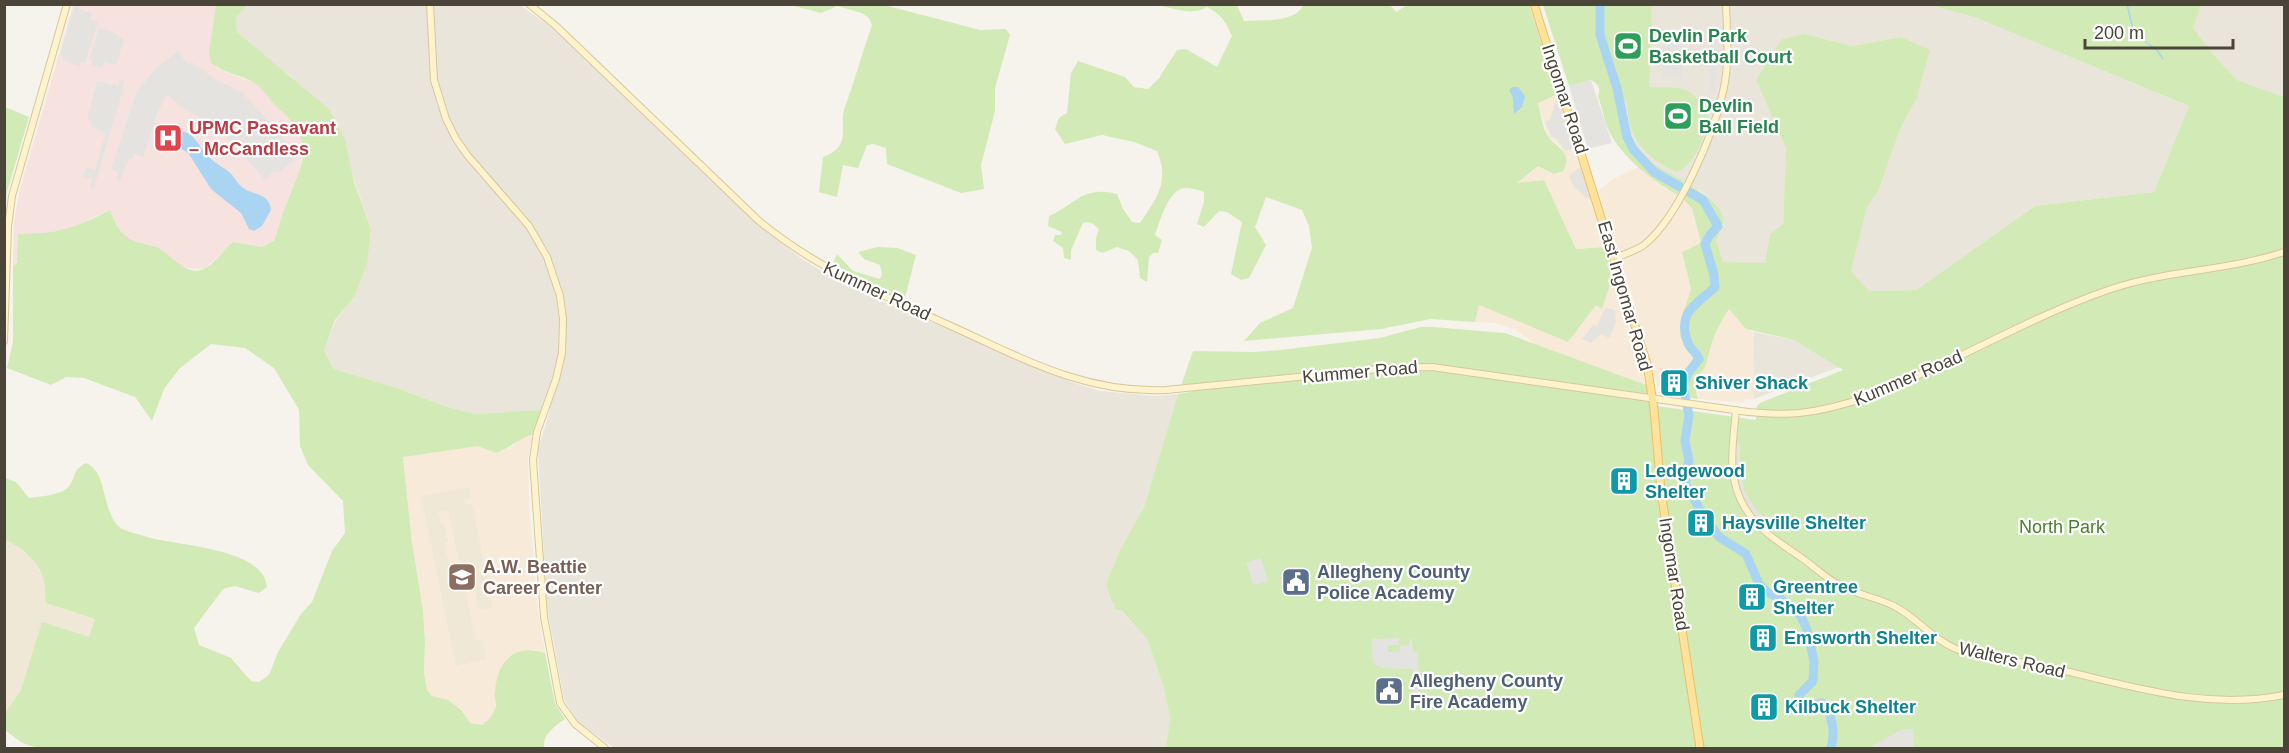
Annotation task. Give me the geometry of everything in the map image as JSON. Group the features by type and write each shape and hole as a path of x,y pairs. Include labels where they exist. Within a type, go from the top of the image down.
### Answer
{"main road":[{"name":"Ingomar Road","path":"1534,4 1595,194"},
{"name":"East Ingomar Road","path":"1595,194 1644,352 1653,398"},
{"name":"Ingomar Road","path":"1653,398 1661,491 1701,748"}],"street":[{"path":"4,341 8,227 12,196 68,4"},
{"path":"430,4 434,80 446,119 468,156 529,226 547,256 560,296 563,319 562,353 553,389 537,432 533,460 543,608 560,703 574,724 605,748"},
{"name":"Kummer Road","path":"529,4 563,33 759,221 794,249 860,286 1066,376 1108,388 1149,391 1389,368 1440,367 1736,410 1796,414 1856,402 1877,394 2062,309 2109,290 2159,276 2250,262 2284,252"},
{"path":"1615,258 1639,248 1649,240 1680,196 1707,142 1723,92 1727,59 1726,4"},
{"name":"Walters Road","path":"1736,410 1732,458 1733,480 1745,508 1769,535 1837,584 1902,610 1938,639 1957,649 2183,698 2236,701 2284,695"}],"shaded area":[{"path":"247,4 520,5 551,27 759,226 802,259 828,275 859,291 1071,382 1100,391 1156,396 1178,394 1144,507 1120,550 1106,584 1111,600 1147,639 1163,685 1170,718 1166,748 614,748 577,721 564,699 547,607 538,450 550,410 476,414 447,407 400,389 334,369 324,351 336,320 354,297 371,229 349,165 292,77 261,54 237,32 236,18"},
{"name":"UPMC Passavant – McCandless","path":"73,5 216,5 209,52 217,68 256,84 288,116 303,144 299,176 289,196 274,241 262,247 233,242 205,269 185,268 176,263 163,250 137,243 126,237 116,227 110,210 69,229 37,234 13,266 14,221 20,189"},
{"path":"75,5 92,13 90,19 98,22 85,63 81,62 79,66 62,60 63,57 60,55"},
{"path":"1613,5 1930,5 1974,17 2189,106 2154,192 2035,206 1916,290 1869,291 1851,271 1867,207 1878,192 1900,129 1916,100 1901,37 1852,46 1805,34 1756,80 1786,149 1783,224 1770,234 1765,264 1723,262 1715,241 1723,225 1705,194 1647,161 1633,147 1625,127"},
{"path":"2201,5 2284,5 2284,97 2237,80 2212,53 2193,28"},
{"path":"1711,26 1717,26 1715,91 1709,92"},
{"path":"99,28 113,32 124,40 116,65 104,62 102,68 91,64 92,61 89,59"},
{"path":"1663,37 1673,37 1673,41 1683,42 1682,77 1662,77"},
{"path":"178,51 189,65 192,62 215,79 243,93 299,155 278,173 275,171 265,180 215,124 190,113 167,95 158,111 143,157 135,154 133,159 129,159 120,181 116,179 119,173 111,169 136,93 153,71"},
{"path":"124,80 94,188 90,187 92,179 83,176 86,167 95,170 106,132 91,127 91,122 87,119 97,81 119,86 119,81"},
{"path":"1591,80 1612,143 1588,149 1569,86"},
{"path":"1558,94 1605,247 1576,249 1544,180 1516,184 1538,166 1551,173 1559,173 1565,167 1559,145 1548,137 1538,101"},
{"path":"1559,99 1574,149 1565,151 1557,139 1552,137 1545,122 1550,120 1556,100"},
{"path":"1582,166 1591,197 1587,198 1574,187 1569,175"},
{"path":"1639,167 1692,208 1701,244 1682,252 1691,289 1682,316 1685,346 1693,359 1681,378 1680,396 1666,393 1659,388 1656,381 1632,294 1598,191 1613,179"},
{"path":"1613,276 1646,385 1644,388 1539,357 1531,341 1516,330 1495,323 1475,322 1479,305 1568,342 1596,305 1602,309"},
{"path":"1605,308 1615,310 1616,323 1609,338 1602,334 1591,343 1582,339 1593,325 1597,326"},
{"path":"1729,308 1746,329 1754,332 1754,399 1745,399 1744,403 1699,399 1694,384 1706,365 1716,328"},
{"path":"1754,332 1794,340 1839,367 1754,399"},
{"path":"533,434 528,460 529,504 537,602 545,653 533,649 508,657 500,670 495,691 496,707 489,721 482,725 470,723 461,710 432,696 427,690 424,672 423,610 412,543 403,456 478,446 496,453"},
{"path":"1735,437 1740,445 1740,469 1744,490 1756,510 1773,526 1769,531 1754,517 1738,489 1734,462"},
{"name":"A.W. Beattie Career Center","path":"469,487 471,498 464,500 466,505 472,504 485,567 478,568 479,573 486,572 493,608 479,610 474,582 464,583 475,641 482,640 486,659 456,666 421,496","holes":["448,510 460,566 450,568 444,543 448,542 444,524 441,524 438,512"]},
{"path":"5,540 14,544 32,559 43,577 46,603 95,619 90,637 30,664 21,690 5,713"},
{"path":"1261,558 1268,581 1253,585 1246,562"},
{"path":"1399,638 1399,645 1388,645 1388,652 1400,652 1400,646 1409,645 1409,639 1412,639 1413,652 1418,652 1419,696 1414,696 1413,669 1381,668 1373,663 1371,639"},
{"path":"1902,729 1913,729 1914,748 1874,748 1873,746"}],"green space":[{"path":"216,5 247,5 236,18 237,32 329,109 345,140 354,182 371,229 367,264 354,297 335,320 324,351 334,369 400,389 447,407 476,414 541,410 533,434 496,453 478,446 403,457 412,543 423,610 424,672 427,690 432,696 448,700 461,710 470,723 482,725 495,709 496,681 499,671 509,657 524,651 545,653 555,704 565,719 547,735 544,748 38,748 22,743 5,730 5,713 21,690 42,622 89,637 95,619 46,603 41,572 22,550 5,540 5,478 16,482 29,498 51,495 66,489 77,471 86,463 98,474 109,511 119,527 155,539 233,555 250,563 261,573 267,587 259,593 235,586 223,589 194,628 199,645 231,658 251,681 259,682 269,675 278,652 301,614 312,602 332,551 345,533 343,501 308,465 300,446 299,410 274,368 245,348 211,344 180,368 164,389 152,421 135,397 84,378 66,377 51,385 7,368 13,342 13,266 17,262 18,234 66,229 110,210 118,228 127,237 158,248 186,269 192,270 206,268 233,242 262,247 274,241 301,164 303,156 301,139 292,122 259,87 211,63 209,52"},
{"path":"790,5 884,5 980,30 1006,29 1010,35 995,88 995,111 981,165 984,189 961,193 887,164 886,148 873,144 867,145 858,168 843,165 837,197 819,192 823,157 831,154 840,146 844,110 872,25 869,18 862,13 837,6 821,13"},
{"path":"1157,5 1237,5 1244,21 1285,18 1299,11 1304,5 1390,5 1396,12 1407,5 1529,5 1558,94 1538,103 1547,135 1565,154 1566,164 1563,171 1554,174 1538,166 1517,183 1544,180 1576,249 1605,247 1613,276 1602,309 1596,305 1568,342 1479,305 1475,322 1431,319 1381,329 1244,341 1260,323 1293,308 1312,248 1309,226 1302,210 1266,197 1255,227 1266,245 1249,278 1241,280 1231,274 1242,222 1227,212 1219,211 1204,227 1197,224 1204,202 1204,192 1187,188 1174,194 1166,207 1155,235 1162,240 1158,253 1153,253 1149,257 1147,282 1140,278 1138,260 1129,251 1117,247 1102,253 1096,250 1099,229 1090,223 1083,223 1071,250 1071,260 1064,258 1063,248 1053,241 1055,235 1061,235 1062,232 1048,226 1049,216 1080,197 1105,192 1117,194 1132,222 1140,223 1152,206 1162,181 1161,162 1157,151 1134,142 1102,135 1065,144 1055,129 1059,118 1067,113 1071,73 1078,61 1125,77 1134,87 1148,89 1159,78 1177,50 1186,49 1217,67 1232,36 1223,19 1207,7 1189,11"},
{"path":"1543,5 1652,5 1649,87 1686,90 1698,99 1710,119 1694,157 1683,169 1676,172 1655,160 1640,145 1631,126 1627,102 1623,100 1623,118 1626,132 1638,152 1684,181 1677,195 1638,168 1622,151 1609,131 1598,96 1598,86 1591,80 1569,86"},
{"name":"North Park","path":"1930,5 2201,5 2193,28 2212,53 2237,80 2284,97 2284,748 1166,748 1170,718 1163,685 1147,639 1122,611 1114,609 1115,605 1106,584 1120,550 1144,507 1178,394 1191,392 1194,385 1181,386 1193,351 1280,350 1380,338 1421,327 1505,333 1646,385 1650,405 1756,420 1757,406 1760,403 1843,370 1794,340 1746,329 1729,309 1715,334 1705,367 1696,380 1698,399 1680,396 1681,380 1693,358 1680,336 1682,316 1691,289 1682,252 1701,243 1692,208 1683,199 1691,186 1712,201 1720,211 1723,222 1716,241 1723,262 1765,263 1770,234 1783,224 1786,149 1756,80 1782,39 1805,34 1852,46 1901,37 1930,50 1916,100 1900,129 1878,192 1867,207 1851,271 1869,291 1916,290 2035,206 2154,192 2189,106 1974,17"},
{"path":"5,107 29,117 7,192 5,210"},
{"path":"878,247 897,248 916,255 903,305 830,271 837,254 853,271 880,279 882,274 880,265 864,259 858,252"}],"water":[{"path":"1512,87 1518,87 1525,96 1522,107 1514,114 1513,98 1509,90"},
{"path":"171,130 191,135 205,153 229,172 241,186 267,200 271,210 262,226 254,231 249,229 241,213 211,189 189,154 165,139"}],"waterway":[{"path":"1600,4 1600,35 1617,88 1627,137 1633,149 1654,172 1703,200 1718,226 1705,244 1715,287 1695,304 1685,323 1688,343 1699,359 1688,373 1683,386 1689,415 1685,441 1689,461 1685,475 1686,485 1719,537 1746,554 1759,584 1801,616 1807,630 1814,661 1813,681 1799,695 1799,702 1803,707 1823,703 1832,725 1831,748"},
{"path":"2127,4 2134,34 2157,50 2163,59"}],"place":[{"name":"Devlin Park Basketball Court","path":"1628,46"},
{"name":"Devlin Ball Field","path":"1678,116"},
{"name":"UPMC Passavant – McCandless","path":"168,138"},
{"name":"Shiver Shack","path":"1674,383"},
{"name":"Ledgewood Shelter","path":"1624,481"},
{"name":"Haysville Shelter","path":"1701,523"},
{"name":"A.W. Beattie Career Center","path":"462,577"},
{"name":"Allegheny County Police Academy","path":"1296,582"},
{"name":"Greentree Shelter","path":"1752,597"},
{"name":"Emsworth Shelter","path":"1763,638"},
{"name":"Allegheny County Fire Academy","path":"1389,691"},
{"name":"Kilbuck Shelter","path":"1764,707"}]}
